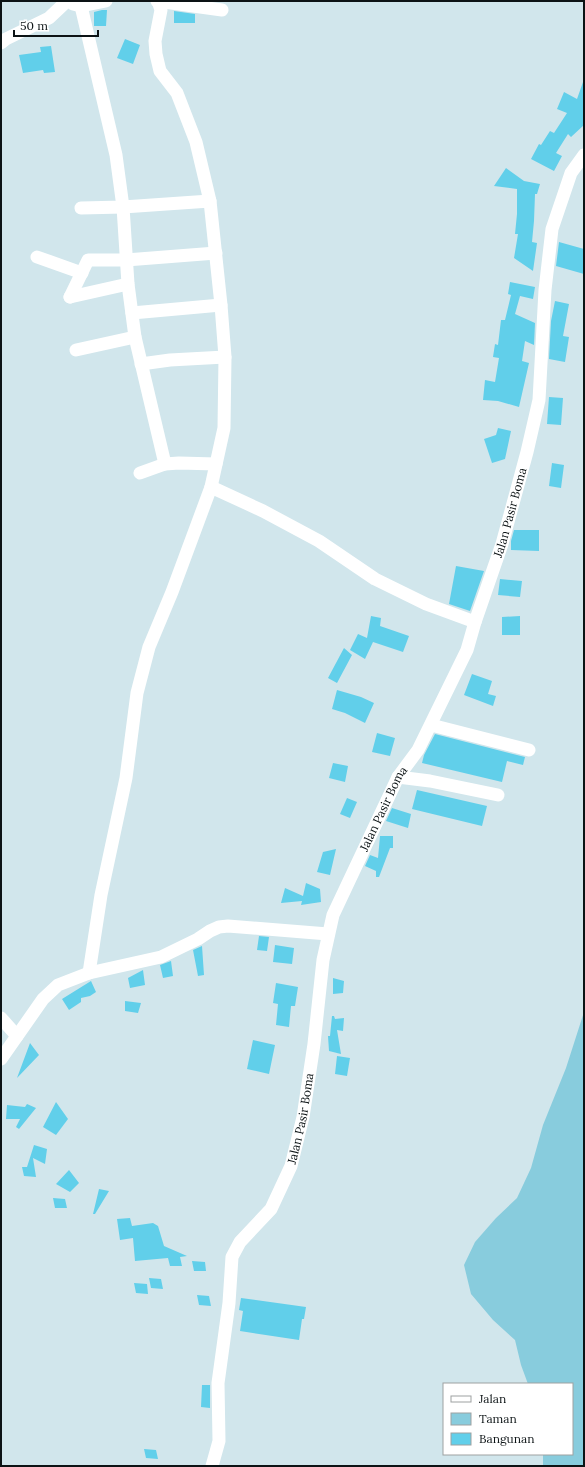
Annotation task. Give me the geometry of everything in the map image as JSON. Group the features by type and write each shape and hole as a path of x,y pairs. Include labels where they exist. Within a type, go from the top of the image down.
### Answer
{"street":[{"path":"1,44 6,39 49,18 67,2 81,6 106,1"},
{"path":"89,973 101,895 126,778 137,693 149,647 172,592 211,487 224,428 225,357 210,201 196,142 177,93 160,71 155,41 161,10 157,1 222,10"},
{"path":"81,6 116,155 123,206 128,284 135,337 164,464"},
{"name":"Jalan Pasir Boma","path":"212,1466 219,1442 218,1383 229,1303 232,1257 240,1242 271,1209 291,1166 305,1102 314,1044 323,960 333,915 398,777 418,750 467,650 502,544 527,452 539,400 546,290 552,228 572,173 584,155"},
{"path":"81,208 210,201"},
{"path":"128,284 70,297 88,260 126,260 216,253"},
{"path":"37,257 82,273"},
{"path":"132,312 221,305"},
{"path":"76,350 135,337"},
{"path":"141,364 170,360 225,357"},
{"path":"140,472 164,464 216,464"},
{"path":"211,487 263,511 319,541 381,582 426,604 475,622"},
{"path":"431,725 529,750"},
{"path":"398,777 430,781 498,795"},
{"path":"1,1059 43,999 51,991 58,985 89,973 161,957 189,944 219,927 228,926 328,934"},
{"path":"1,1018 17,1036"}],"green space":[{"path":"584,1012 584,1466 543,1466 543,1455 573,1455 573,1383 528,1383 521,1365 515,1340 493,1320 471,1294 464,1265 475,1242 496,1218 517,1198 531,1168 543,1125 566,1068"}],"building":[{"path":"107,10 106,26 94,26 94,12"},
{"path":"174,11 195,14 195,23 174,23"},
{"path":"125,39 140,45 133,64 117,58"},
{"path":"51,46 55,72 44,73 43,70 23,73 19,55 41,52 40,47"},
{"path":"583,82 584,125 571,137 568,134 556,153 562,156 554,171 531,159 539,144 541,145 550,131 554,133 567,113 557,109 564,92 577,99"},
{"path":"506,168 524,181 540,184 537,194 535,194 532,242 537,243 533,271 514,258 518,234 515,234 517,189 494,186"},
{"path":"559,242 584,249 584,274 556,266"},
{"path":"510,282 535,287 533,299 520,296 515,314 535,323 534,345 525,341 522,361 529,363 519,407 498,401 483,400 485,380 495,382 499,358 493,357 495,344 498,345 501,320 505,320 511,295 508,294"},
{"path":"555,301 569,304 563,336 569,337 565,362 549,359 551,321"},
{"path":"549,397 563,398 561,425 547,424"},
{"path":"498,428 511,431 505,459 492,463 484,439 496,435"},
{"path":"552,463 564,465 561,488 549,486"},
{"path":"514,530 539,530 539,551 511,550 511,541"},
{"path":"456,566 484,571 470,611 449,604"},
{"path":"500,579 522,581 520,597 498,595"},
{"path":"371,616 381,618 380,626 409,636 403,652 373,642 365,659 350,650 358,634 367,638"},
{"path":"520,616 520,635 502,635 502,617"},
{"path":"344,648 352,655 337,683 328,678"},
{"path":"472,674 492,681 488,694 496,696 493,706 464,695"},
{"path":"337,690 361,697 374,703 365,723 345,713 332,709"},
{"path":"377,733 395,738 390,756 372,752"},
{"path":"435,734 525,757 523,765 507,761 502,782 422,763 424,755"},
{"path":"333,763 348,766 345,782 329,778"},
{"path":"417,790 487,806 482,826 412,809"},
{"path":"347,798 357,802 350,818 340,814"},
{"path":"392,808 411,814 408,828 386,821"},
{"path":"380,836 393,836 393,848 390,848 379,877 376,877 376,871 365,866 370,855 378,858"},
{"path":"336,849 330,875 317,872 323,852"},
{"path":"306,883 320,889 321,902 301,905 302,901 281,903 285,888 303,896"},
{"path":"259,936 269,937 267,951 257,950"},
{"path":"275,945 294,948 292,964 273,962"},
{"path":"202,946 204,975 198,976 193,950"},
{"path":"171,961 173,976 163,978 160,965"},
{"path":"143,970 145,985 130,988 128,978"},
{"path":"333,978 344,981 343,993 333,994"},
{"path":"91,981 96,992 90,996 81,998 81,1002 69,1010 62,999"},
{"path":"276,983 298,987 295,1006 291,1006 289,1027 276,1025 278,1004 273,1003"},
{"path":"125,1001 141,1003 138,1013 125,1011"},
{"path":"332,1016 334,1016 335,1019 344,1018 343,1031 337,1030 341,1054 329,1051 328,1036 330,1036"},
{"path":"253,1040 275,1045 269,1074 247,1069"},
{"path":"30,1043 39,1055 17,1078"},
{"path":"337,1056 350,1058 347,1076 335,1074"},
{"path":"56,1102 68,1119 56,1135 43,1127"},
{"path":"27,1104 36,1108 19,1129 16,1127 20,1119 6,1119 7,1105 25,1107"},
{"path":"34,1145 47,1149 45,1164 33,1158 36,1177 24,1176 22,1167 27,1167"},
{"path":"69,1170 79,1183 70,1192 56,1184"},
{"path":"99,1189 109,1191 95,1214 93,1214"},
{"path":"53,1198 65,1199 67,1208 55,1208"},
{"path":"130,1218 132,1226 153,1223 158,1226 164,1246 187,1256 180,1257 182,1266 170,1266 168,1258 135,1261 133,1238 120,1240 117,1219"},
{"path":"192,1261 205,1262 206,1271 194,1271"},
{"path":"149,1278 161,1279 163,1289 151,1288"},
{"path":"134,1283 147,1284 148,1294 136,1293"},
{"path":"197,1295 209,1296 211,1306 199,1305"},
{"path":"241,1298 306,1307 304,1319 302,1319 299,1340 240,1331 243,1311 239,1310"},
{"path":"202,1385 210,1385 210,1408 201,1407"},
{"path":"144,1449 156,1450 158,1459 146,1458"}]}
